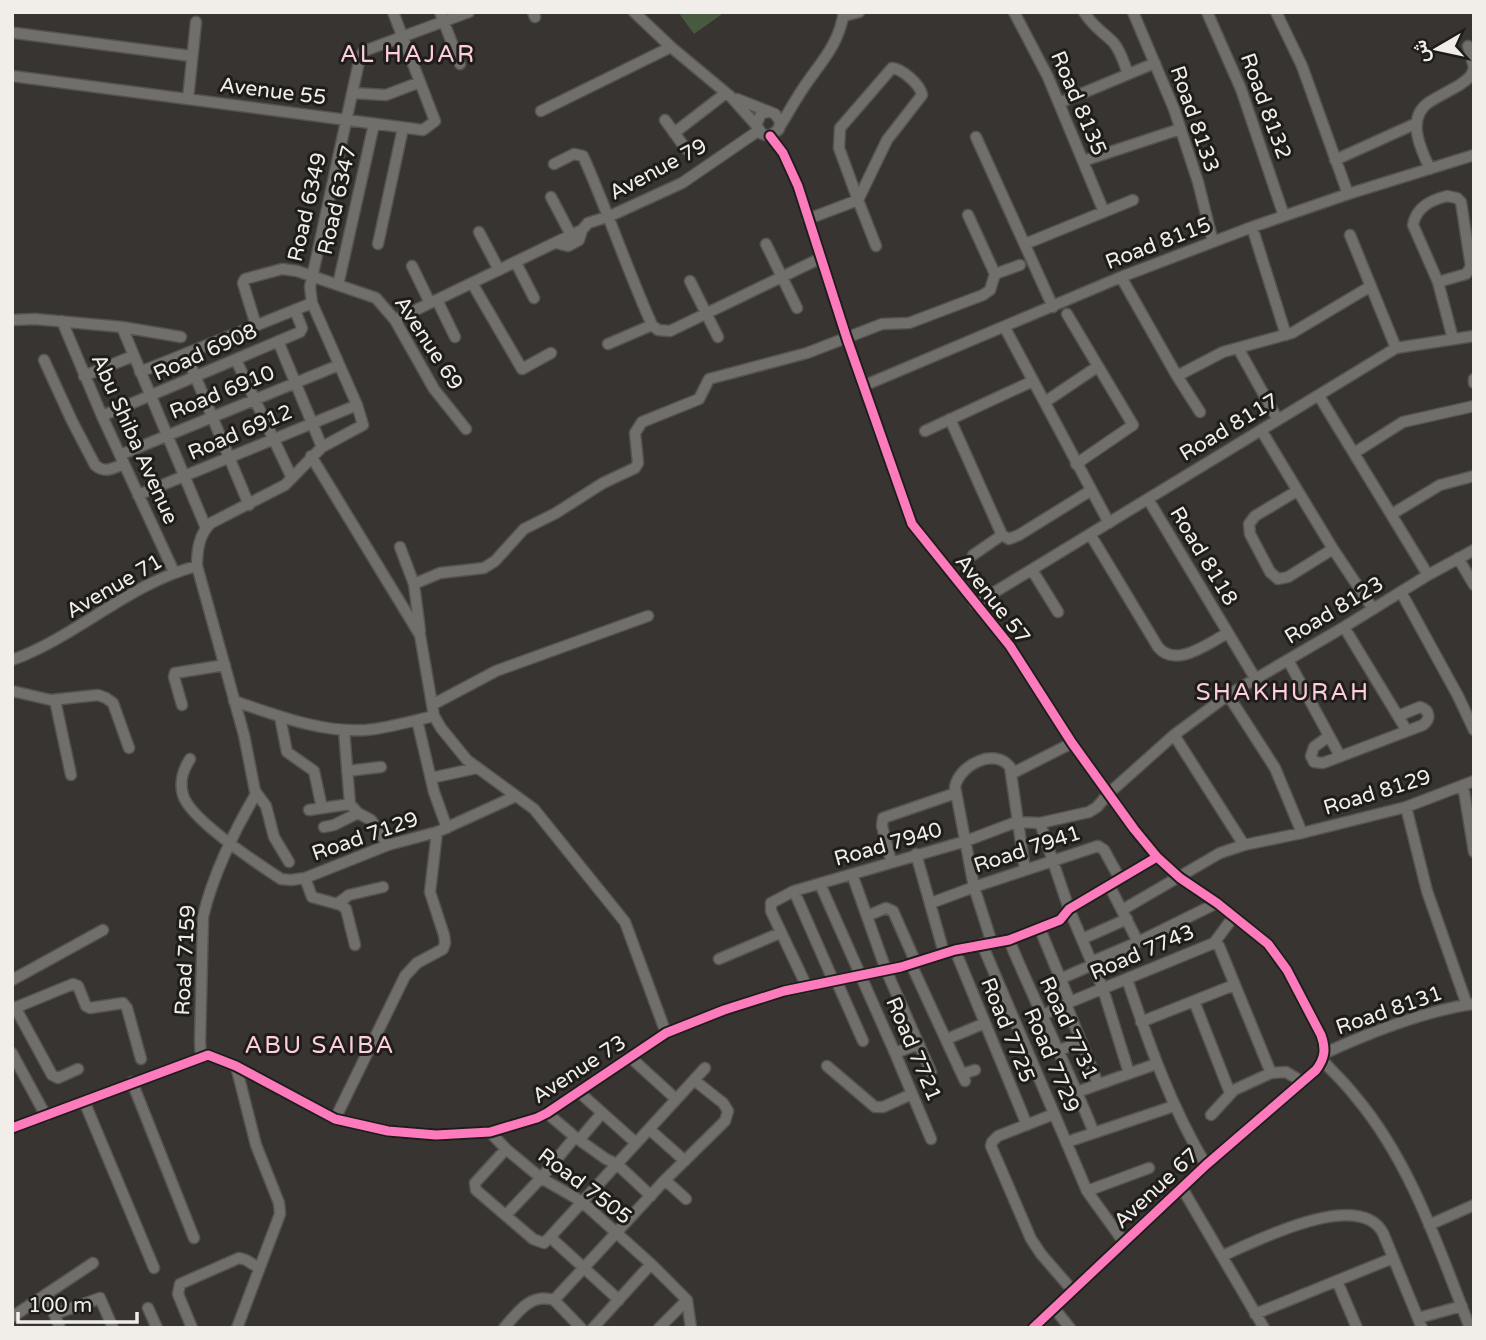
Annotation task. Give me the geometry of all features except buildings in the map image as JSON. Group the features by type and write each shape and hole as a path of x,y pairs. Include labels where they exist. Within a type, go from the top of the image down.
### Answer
{"street":[{"path":"346,120 421,130 435,123 393,12"},
{"name":"Avenue 55","path":"12,76 346,120 362,54 403,38 442,17 469,12"},
{"path":"634,12 729,95 757,128 776,131 797,96 829,55 844,14 859,12"},
{"name":"Road 8135","path":"1014,12 1038,56 1104,212"},
{"path":"1084,12 1091,24 1112,41 1121,54 1128,74"},
{"name":"Road 8133","path":"1133,12 1180,129 1198,182 1213,242"},
{"name":"Road 8132","path":"1207,12 1245,99 1284,216"},
{"path":"1276,12 1302,66 1348,194"},
{"path":"442,17 460,64"},
{"path":"188,99 196,22"},
{"path":"15,33 191,56"},
{"path":"1430,169 1421,149 1416,123 1419,112 1468,79 1474,67 1468,46"},
{"path":"541,110 671,47"},
{"path":"1059,103 1155,63"},
{"path":"808,219 858,200 887,140 922,94 920,87 896,68 890,69 840,128 839,148 858,200 876,246"},
{"path":"352,93 386,94 420,82"},
{"path":"729,95 769,112 797,96"},
{"path":"674,133 729,95"},
{"name":"Avenue 79","path":"582,230 588,223 610,216 690,178 757,128 761,114 769,112"},
{"name":"Avenue 57","path":"769,112 778,117 776,131 783,153 798,186 847,339 912,524 1010,646 1072,743 1157,857 1180,878 1252,930 1279,957 1318,1030"},
{"name":"Road 6349","path":"312,303 312,276 346,120"},
{"path":"665,120 686,149"},
{"path":"1335,160 1416,123"},
{"name":"Road 6347","path":"338,285 374,124"},
{"path":"378,244 403,128"},
{"path":"1083,161 1180,129"},
{"path":"976,137 1053,307"},
{"path":"554,164 574,154 583,156 610,216 620,252 633,283 652,325 658,330 670,331 707,315 821,258"},
{"name":"Road 8115","path":"863,386 1121,277 1252,227 1474,155"},
{"path":"1438,282 1466,274 1471,267 1461,202 1452,196 1430,202 1417,212 1414,231 1438,282 1453,339"},
{"path":"551,197 570,236"},
{"path":"1025,244 1133,200"},
{"path":"414,584 440,573 490,565 524,530 603,483 635,468 638,463 635,433 642,422 699,399 709,379 773,363 847,339 881,324 909,323 983,295 990,289 995,274 968,215"},
{"path":"1252,227 1286,335"},
{"path":"395,320 582,230"},
{"path":"556,243 568,246 579,240 582,230"},
{"path":"479,232 499,270"},
{"path":"1350,235 1396,348"},
{"path":"766,244 797,308"},
{"path":"516,263 534,298"},
{"path":"995,274 1020,265"},
{"path":"412,266 455,337"},
{"name":"Avenue 69","path":"256,324 243,284 245,279 282,269 312,276 376,298 395,320 424,375 466,429"},
{"path":"1121,277 1200,412"},
{"path":"690,281 718,337"},
{"path":"472,283 522,369 551,353"},
{"path":"1177,376 1216,355 1286,335 1371,286"},
{"path":"122,327 133,356 140,373 150,397 166,436 205,528 285,485 322,447 362,427 363,421 357,405 312,303 140,373"},
{"name":"Road 6908","path":"102,416 302,330 295,310"},
{"path":"1067,314 1133,425 1076,464"},
{"path":"12,320 62,321 122,327 181,337"},
{"name":"Abu Shiba Avenue","path":"62,321 84,376 174,572"},
{"path":"608,344 652,325"},
{"path":"1005,328 1109,523"},
{"name":"Road 8117","path":"975,604 1396,348 1474,336"},
{"path":"278,341 322,447"},
{"path":"1238,348 1278,420"},
{"path":"186,354 249,505"},
{"name":"Road 6908","path":"84,376 133,356"},
{"path":"44,359 95,465 107,470 122,459"},
{"path":"236,360 292,478"},
{"name":"Road 6910","path":"122,459 166,436 339,365"},
{"path":"1045,402 1097,367"},
{"path":"925,431 1033,381"},
{"path":"1320,396 1428,575"},
{"name":"Road 6912","path":"138,495 357,405"},
{"path":"1354,453 1414,418 1474,407"},
{"path":"950,419 1002,535 1009,539 1090,491"},
{"path":"1261,430 1332,549 1373,610"},
{"path":"311,456 420,635"},
{"path":"1392,514 1440,485 1474,476"},
{"path":"1297,491 1255,516 1249,524 1250,534 1270,572 1278,579 1288,578 1332,549"},
{"name":"Road 8118","path":"1148,499 1255,678"},
{"name":"Avenue 71","path":"12,660 62,638 145,586 174,572 197,566 198,546 205,528"},
{"name":"Road 8118","path":"1090,534 1158,647 1166,654 1181,656 1227,633"},
{"path":"973,555 1002,535"},
{"path":"400,547 414,584 434,716 455,748 477,768 534,809 625,922 666,1033"},
{"name":"Road 8123","path":"1016,822 1040,823 1089,812 1174,735 1228,695 1474,550"},
{"path":"1458,558 1474,584"},
{"path":"197,566 225,665 256,794 266,806 274,837 289,862"},
{"path":"1032,570 1058,612"},
{"name":"Road 8123","path":"1401,592 1474,730"},
{"path":"432,705 496,671 648,616"},
{"path":"1344,627 1407,731"},
{"name":"Road 8123","path":"1288,660 1340,756"},
{"path":"183,705 175,673 225,665"},
{"path":"12,691 55,700 98,695 106,698 113,703 129,748"},
{"name":"Road 8129","path":"1228,695 1272,763 1303,834"},
{"path":"55,700 71,775"},
{"path":"234,701 280,717 344,730 368,730 434,716"},
{"path":"1329,736 1311,752 1311,759 1320,764 1407,731 1426,722 1429,715 1427,711 1416,707 1398,716"},
{"path":"280,717 287,752 314,771 322,808"},
{"path":"335,1119 405,975 417,964 443,949 445,943 430,892 442,830 417,720"},
{"path":"344,730 350,804 358,813 371,820 387,845"},
{"path":"1174,735 1244,845"},
{"path":"1011,774 1072,743"},
{"name":"Road 7129","path":"190,759 181,780 183,797 194,812 230,844 281,879 305,878 387,845 442,830 516,796"},
{"path":"891,862 882,826 883,818 956,793 959,775 977,762 1002,760 1008,764 1011,774 1025,870"},
{"path":"347,771 380,767"},
{"path":"431,778 477,768"},
{"name":"Road 8129","path":"1082,939 1124,915 1206,860 1244,845 1303,834 1406,807 1474,781"},
{"name":"Road 8129","path":"1463,785 1474,852"},
{"name":"Road 7729","path":"956,793 987,944 1087,1191 1123,1241"},
{"name":"Road 7159","path":"201,1056 203,916 207,899 230,844 256,794"},
{"path":"309,810 350,804"},
{"name":"Road 8131","path":"1323,1057 1368,1035 1436,1012 1471,1005 1427,891 1406,807"},
{"path":"324,827 358,813"},
{"name":"Road 7940","path":"780,933 771,904 793,891 966,841 1016,822"},
{"path":"1040,823 1069,909 1103,989 1129,1073"},
{"name":"Road 7941","path":"931,903 1100,846 1120,879"},
{"path":"916,854 944,953"},
{"name":"Avenue 73","path":"201,1056 213,1056 236,1066 335,1119 388,1131 436,1135 490,1132 547,1113 666,1033 724,1010 807,986 914,964 944,953 1009,940 1040,929 1060,920 1069,909 1157,857"},
{"path":"852,874 886,970 931,1072"},
{"path":"305,878 312,897 346,909 355,945"},
{"name":"Road 7721","path":"820,884 930,1139"},
{"path":"1109,885 1139,942"},
{"path":"337,904 349,895 383,887"},
{"path":"793,891 863,1041"},
{"path":"1060,979 1217,903"},
{"path":"867,916 883,909 893,911 963,1078 975,1070"},
{"path":"1214,943 1234,916"},
{"path":"1040,929 1098,1084"},
{"path":"12,981 103,930"},
{"path":"719,959 780,933 807,986"},
{"name":"Road 7731","path":"1009,940 1094,1133"},
{"name":"Road 7743","path":"1041,1016 1214,943 1219,946 1271,1073"},
{"name":"Road 7725","path":"955,950 1027,1125"},
{"path":"1127,979 1174,1106 1206,1165"},
{"path":"78,1069 58,1078 52,1075 14,1008 73,984 78,986 89,1008 123,1003 127,1007 141,1059"},
{"path":"1141,1022 1234,985"},
{"path":"1194,1001 1230,1093"},
{"path":"947,1039 985,1023"},
{"path":"1318,1030 1323,1041 1323,1057 1356,1096 1385,1139 1409,1183 1429,1225 1470,1328"},
{"name":"Avenue 67","path":"1033,1328 1123,1241 1303,1079 1315,1066 1320,1054 1318,1030"},
{"path":"1058,1051 1081,1041"},
{"path":"895,1054 919,1044"},
{"path":"12,1053 46,1116"},
{"path":"12,1128 201,1056"},
{"path":"630,1057 676,1099"},
{"name":"Avenue 67","path":"1303,1079 1316,1070 1323,1057"},
{"path":"1077,1092 1156,1063"},
{"path":"236,1066 256,1144 280,1208 279,1220 237,1328"},
{"path":"827,1066 875,1107 883,1107 912,1094"},
{"path":"506,1149 475,1183 476,1190 533,1239 544,1242 705,1068"},
{"path":"1211,1115 1230,1093 1271,1073 1286,1072 1303,1079"},
{"path":"554,1300 666,1180 718,1129 727,1116 726,1107 694,1080"},
{"path":"132,1082 194,1238"},
{"path":"579,1092 636,1143"},
{"path":"84,1101 154,1268"},
{"path":"1067,1142 1174,1106"},
{"path":"506,1215 602,1112"},
{"path":"547,1113 577,1139 606,1160 617,1164 651,1196"},
{"path":"1054,1114 994,1139 991,1146 1031,1239 1073,1291"},
{"path":"649,1129 685,1161"},
{"name":"Road 7505","path":"490,1132 541,1178 581,1201 687,1300"},
{"path":"1087,1191 1149,1168"},
{"path":"666,1180 686,1199"},
{"path":"1182,1188 1264,1328"},
{"path":"1429,1225 1474,1205"},
{"path":"1222,1255 1295,1225 1350,1214 1370,1218 1378,1223 1420,1323 1462,1306"},
{"path":"550,1237 619,1300"},
{"path":"192,1328 178,1294 180,1284 239,1258 259,1268"},
{"path":"1255,1314 1393,1258"},
{"path":"12,1317 93,1264"},
{"path":"593,1328 651,1264"},
{"path":"1337,1281 1357,1328"},
{"path":"46,1293 60,1328"},
{"path":"55,1314 100,1298 113,1328"},
{"path":"504,1328 527,1302 538,1298 554,1300 582,1328"},
{"path":"659,1328 687,1300"},
{"path":"687,1300 691,1328"},
{"path":"148,1308 157,1328"},
{"path":"1054,1308 1070,1328"}],"green space":[{"path":"678,12 725,12 694,34"}],"cycle path":[{"path":"770,136 783,153 798,186 847,339 912,524 1010,646 1072,743 1157,857 1180,878 1217,903 1268,944 1287,970 1323,1040 1323,1057 1316,1070 1206,1165 1033,1328"},
{"path":"12,1128 208,1055 236,1066 335,1119 388,1131 436,1135 490,1132 547,1113 666,1033 724,1010 784,991 901,967 955,950 1009,940 1060,920 1069,909 1157,857"}],"district":[{"name":"AL HAJAR","path":"408,54"},
{"name":"SHAKHURAH","path":"1283,692"},
{"name":"ABU SAIBA","path":"320,1045"}]}
